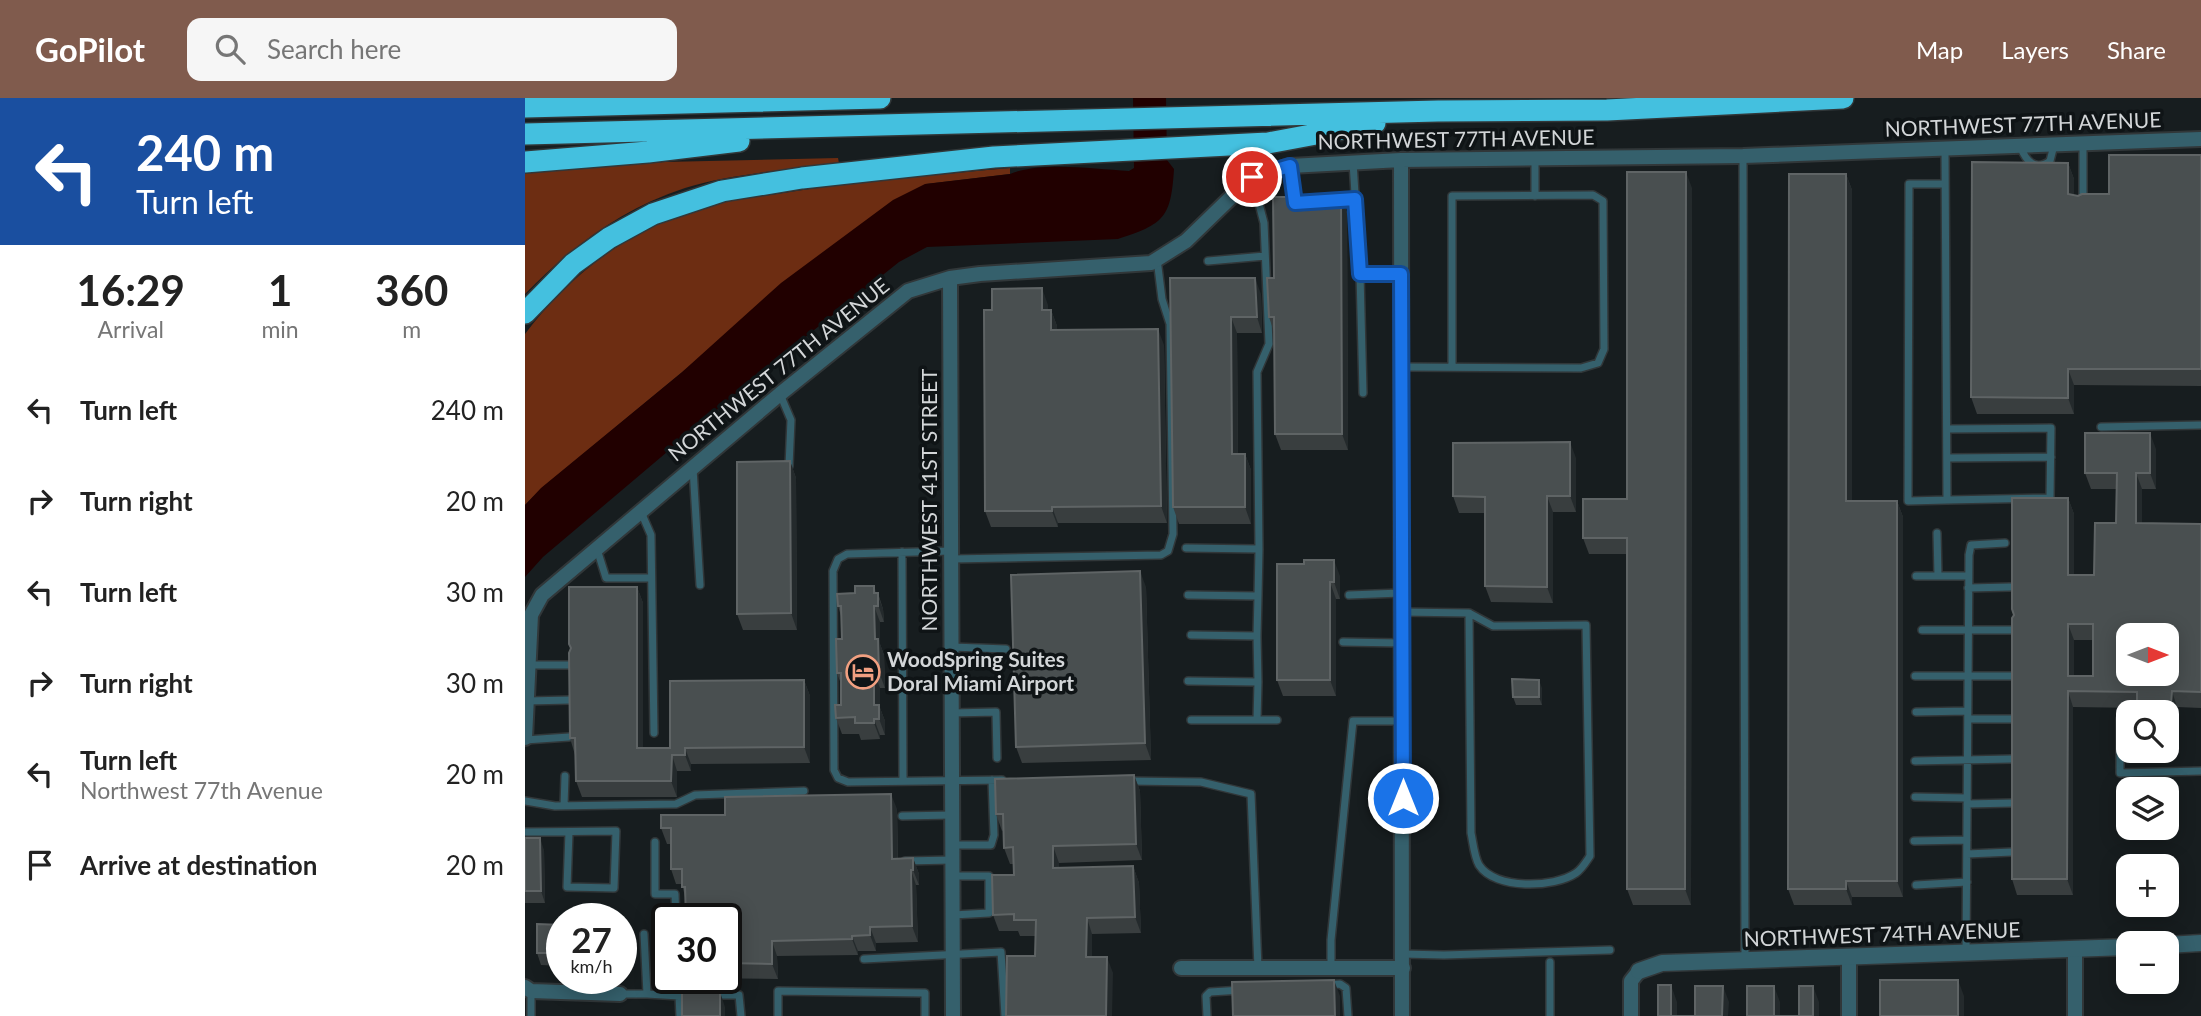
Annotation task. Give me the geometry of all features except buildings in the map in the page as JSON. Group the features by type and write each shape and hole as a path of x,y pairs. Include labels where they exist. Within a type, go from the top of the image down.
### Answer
{"highway":[{"path":"525,107 880,98"},
{"path":"525,134 1438,111 1607,110 1843,98"},
{"path":"525,313 573,264 609,238 653,214 722,191 908,165 1020,155 1268,143 1438,111"},
{"path":"525,162 648,152 856,126"}],"street":[{"name":"NORTHWEST 77TH AVENUE","path":"525,739 531,615 543,595 779,394 908,291 950,278 980,274 1151,263 1186,241 1252,177 1290,166 1401,160 1743,156 2083,143 2178,144 2201,139"},
{"path":"1401,160 1402,1016"},
{"name":"NORTHWEST 41ST STREET","path":"950,278 953,1016"},
{"path":"2179,944 2201,943"},
{"name":"NORTHWEST 74TH AVENUE","path":"1639,971 1662,963 2116,948"},
{"path":"2075,950 2075,1016"},
{"path":"1849,957 1849,1016"},
{"path":"1181,968 1331,968 1403,961"},
{"path":"1630,1016 1631,981 1639,971"},
{"path":"527,991 546,992"}],"lane":[{"path":"2083,143 2083,206"},
{"path":"2019,146 2032,166 2044,166 2050,161 2054,145"},
{"path":"1945,149 1947,500"},
{"path":"1743,156 1745,960"},
{"path":"1535,159 1535,195"},
{"path":"1353,162 1360,274 1363,393"},
{"path":"1290,166 1295,203 1307,202"},
{"path":"1252,177 1263,223 1269,344 1257,372 1257,720"},
{"path":"1945,184 1909,184 1908,501 2050,498 2051,428 1947,429"},
{"path":"1401,367 1581,368 1598,363 1604,349 1603,201 1593,195 1452,196 1452,367"},
{"path":"1343,200 1355,199"},
{"path":"1208,261 1265,256"},
{"path":"1015,780 848,782 835,774 833,571 838,559 847,554 902,552 951,555 1161,555 1168,551 1173,534 1170,324 1162,299 1157,259"},
{"path":"1360,274 1401,274"},
{"path":"779,394 791,420 789,466"},
{"path":"2101,427 2201,425"},
{"path":"1947,458 2051,457"},
{"path":"693,467 700,585"},
{"path":"641,512 651,535 654,733"},
{"path":"1937,533 1938,576"},
{"path":"1966,953 1968,576 1971,545 2005,543"},
{"path":"1186,548 1259,549"},
{"path":"597,549 606,578 651,578"},
{"path":"902,552 902,781"},
{"path":"1916,576 1968,576"},
{"path":"1968,588 2010,587"},
{"path":"1349,595 1402,593"},
{"path":"1188,595 1258,596"},
{"path":"1402,612 1469,613 1493,626 1585,625 1590,856 1579,872 1563,880 1544,884 1511,883 1494,879 1479,864 1471,832 1469,613"},
{"path":"1922,630 2014,630"},
{"path":"1191,635 1257,636"},
{"path":"1343,642 1402,643"},
{"path":"951,647 1006,649"},
{"path":"529,665 571,665"},
{"path":"1915,676 2011,676"},
{"path":"1188,681 1258,682"},
{"path":"527,701 570,700"},
{"path":"952,713 996,712 997,758"},
{"path":"1916,712 2013,719"},
{"path":"1191,720 1277,720"},
{"path":"1331,968 1331,940 1353,721 1402,720"},
{"path":"525,739 569,737"},
{"path":"1915,761 2011,759"},
{"path":"2120,763 2120,773 2201,771"},
{"path":"564,806 565,776"},
{"path":"952,845 991,845 994,835 992,780"},
{"path":"1121,781 1201,782 1251,794 1258,968"},
{"path":"525,801 564,806 676,804 695,795 804,791"},
{"path":"1915,797 2013,803"},
{"path":"902,816 952,815"},
{"path":"525,832 616,831 614,888 567,887 569,832"},
{"path":"1914,841 1967,841"},
{"path":"655,842 655,894 675,894 675,903"},
{"path":"1967,854 2012,852"},
{"path":"905,862 953,860"},
{"path":"953,876 989,876 989,913 953,915"},
{"path":"1916,885 1967,883"},
{"path":"644,934 647,994"},
{"path":"1403,961 1444,955 1610,950"},
{"path":"864,959 1001,952 1005,1016"},
{"path":"1550,962 1551,1016"},
{"path":"1314,986 1341,984 1346,988 1348,1016"},
{"path":"1207,1016 1206,996 1210,992 1249,990"},
{"path":"527,991 531,1016"},
{"path":"778,1016 778,991 925,993 925,1016"},
{"path":"637,994 693,996"},
{"path":"707,995 739,995 741,1016"},
{"path":"679,996 680,1016"}],"shaded area":[{"path":"1133,98 1166,98 1167,160 1174,169 1173,185 1167,209 1155,223 1118,239 927,247 899,262 758,375 543,557 525,577 525,505 541,488 681,373 781,283 893,200 925,184 1010,174 1037,168 1129,171 1134,168"},
{"path":"838,158 839,163 723,179 685,188 662,197 598,231 560,261 525,294 525,172 664,162"},
{"path":"1010,168 1010,174 926,184 681,373 525,505 525,334 558,296 595,262 637,234 660,223 695,209 720,203 839,185"}],"place":[{"name":"WoodSpring Suites Doral Miami Airport","path":"863,672"}],"route":[{"path":"1252,177 1290,166 1295,203 1355,199 1360,274 1401,274 1403,798"}]}
